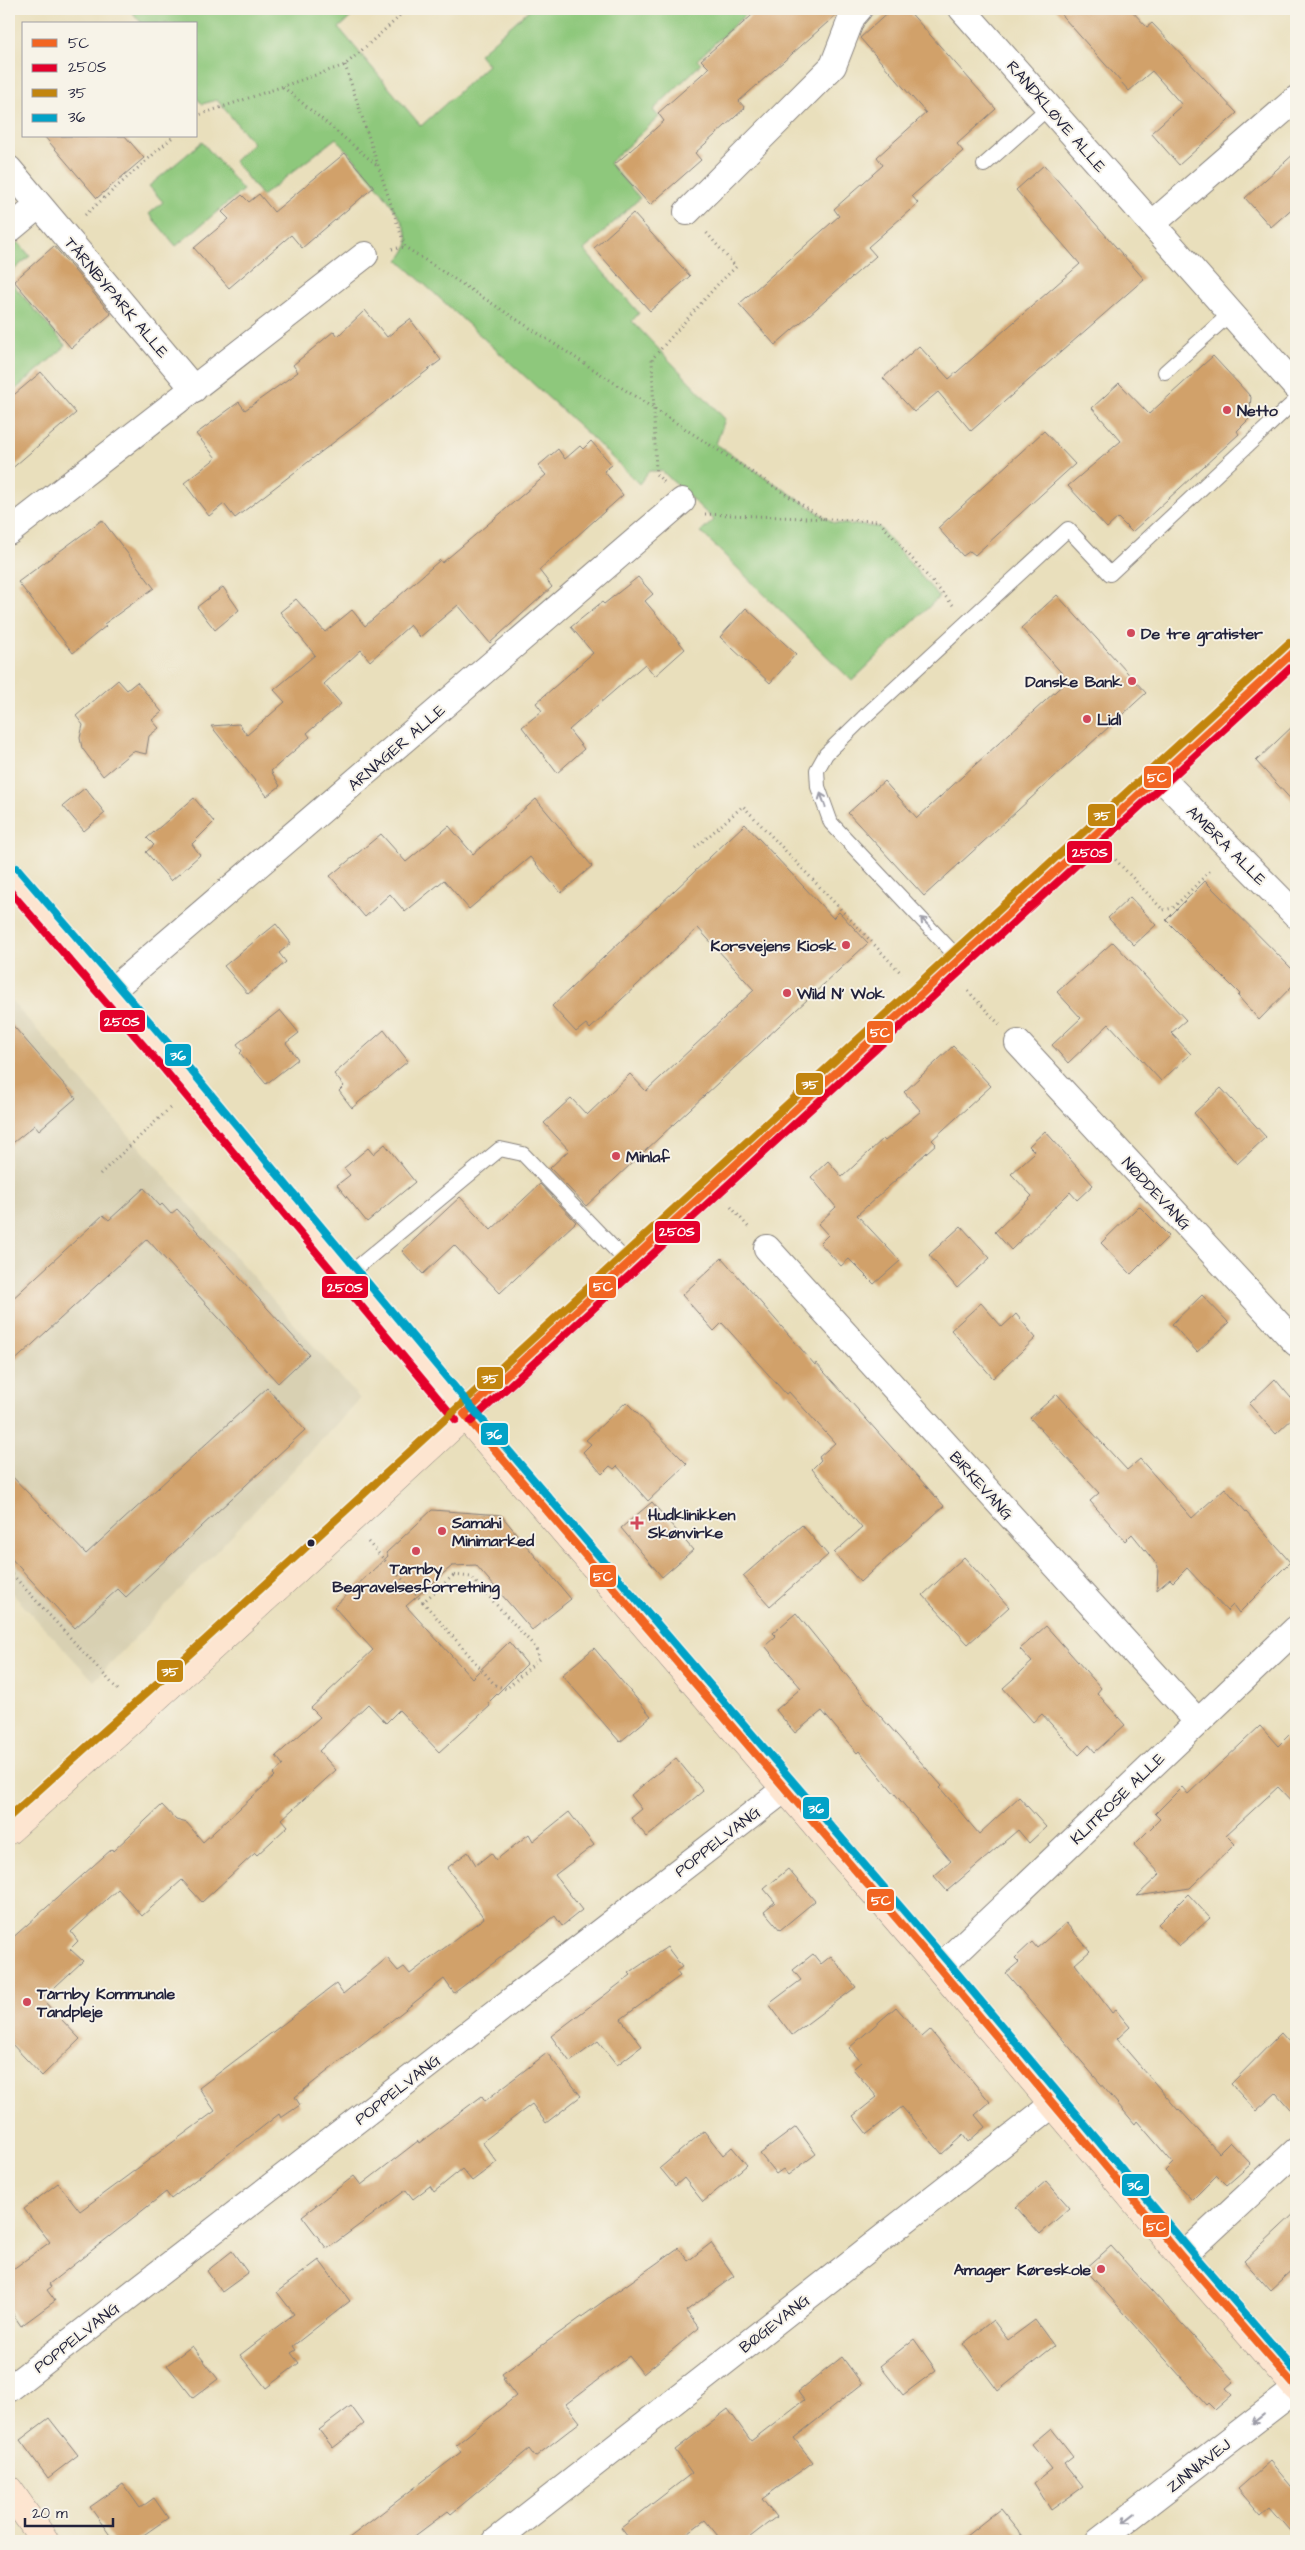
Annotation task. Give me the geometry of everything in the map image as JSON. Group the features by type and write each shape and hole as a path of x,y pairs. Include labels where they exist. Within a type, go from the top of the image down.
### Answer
{"street":[{"path":"687,212 833,66 852,17 859,9"},
{"name":"RANDKLØVE ALLE","path":"962,9 1296,387"},
{"path":"1152,224 1296,98"},
{"name":"TÅRNBYPARK ALLE","path":"9,169 194,389"},
{"path":"9,230 39,205"},
{"path":"9,532 365,255"},
{"name":"ARNAGER ALLE","path":"110,992 682,502"},
{"path":"9,1830 1296,650"},
{"name":"AMBRA ALLE","path":"1158,775 1296,915"},
{"path":"9,875 191,1087 464,1414 939,1968 1052,2105 1296,2388"},
{"name":"NØDDEVANG","path":"1018,1043 1296,1343"},
{"name":"BIRKEVANG","path":"767,1248 1198,1722"},
{"name":"KLITROSE ALLE","path":"939,1968 1296,1629"},
{"name":"POPPELVANG","path":"9,2389 785,1789"},
{"name":"BØGEVANG","path":"496,2541 1052,2105"},
{"path":"1182,2257 1296,2151"},
{"name":"ZINNIAVEJ","path":"1099,2541 1296,2388"},
{"path":"9,2490 45,2541"}],"lane":[{"path":"984,165 1049,107"},
{"path":"1165,372 1231,313"},
{"path":"953,964 831,822 818,787 817,770 826,754 1068,529 1110,574 1296,400"},
{"path":"348,1275 500,1149 523,1154 628,1263"}],"path":[{"path":"198,115 345,65 398,18 403,9"},
{"path":"345,65 405,247 824,519"},
{"path":"282,87 378,166"},
{"path":"64,234 172,138"},
{"path":"687,212 736,267 718,284 652,358 656,474 682,502 704,514 879,521 969,622"},
{"path":"695,848 744,806 922,994"},
{"path":"1137,882 1163,910 1173,908 1231,849"},
{"path":"953,964 1018,1043"},
{"path":"100,1174 191,1087"},
{"path":"712,1186 767,1248"},
{"path":"348,1521 423,1602 495,1685 506,1689 539,1659 536,1648 471,1576 454,1574 423,1602"},
{"path":"9,1571 139,1712"}],"shaded area":[{"path":"9,998 360,1399 94,1681 9,1590"}],"green space":[{"path":"130,9 360,9 339,28 421,126 488,65 479,54 530,9 751,9 697,60 701,64 653,110 659,117 609,163 640,198 584,250 639,313 632,321 725,419 716,444 834,523 879,527 939,597 852,681 701,532 714,520 662,471 649,471 639,484 588,434 398,260 407,246 408,240 405,228 389,201 336,138 262,196 234,161 253,143 217,100 202,104 198,99 198,22 140,22"},
{"path":"202,142 243,190 176,246 149,214 163,202 149,186"},
{"path":"18,242 30,256 9,274 9,250"},
{"path":"9,280 66,346 9,395"}],"building":[{"path":"759,9 840,9 837,14 739,101 745,108 695,153 701,160 650,205 614,165 664,121 658,113 709,68 701,60"},
{"path":"892,9 907,9 996,109 957,144 963,151 912,196 918,203 868,247 876,256 775,345 739,304 839,216 834,209 883,165 877,157 926,113 860,38"},
{"path":"1056,9 1130,9 1147,27 1152,23 1237,113 1179,165 1151,133 1182,105 1152,71 1129,91"},
{"path":"46,138 127,138 144,158 97,198"},
{"path":"1296,152 1296,205 1271,227 1245,198"},
{"path":"345,153 374,187 302,248 291,235 229,288 194,248 229,219 222,212 242,195 249,202 259,194 274,212"},
{"path":"1044,165 1144,279 971,431 938,392 914,412 883,378 919,346 949,379 1080,264 1016,190"},
{"path":"633,213 690,276 650,311 594,248"},
{"path":"54,246 111,314 71,348 14,281"},
{"path":"365,310 387,337 410,319 441,360 235,518 224,504 209,516 184,483 216,458 196,434 239,402 245,410 298,372 293,365 334,331 338,336"},
{"path":"1213,356 1251,397 1249,419 1237,431 1239,434 1132,532 1118,518 1107,528 1068,486 1121,441 1092,408 1119,383 1149,414"},
{"path":"41,372 76,413 9,471 9,399"},
{"path":"1044,431 1075,464 975,555 970,551 963,556 938,528"},
{"path":"591,441 612,465 604,471 623,495 539,570 552,587 490,643 458,605 420,637 410,625 370,661 361,650 324,684 341,704 307,733 310,737 271,771 280,786 267,796 211,726 239,724 247,735 285,702 274,690 315,655 280,612 296,599 325,632 352,610 365,626 440,560 442,563 546,475 538,466 558,449 565,459 580,446 583,449"},
{"path":"102,520 154,588 104,624 106,626 73,653 18,582"},
{"path":"638,577 653,594 645,601 685,649 655,676 645,664 569,730 584,749 557,773 522,727 542,711 536,703 593,653 571,627"},
{"path":"223,587 239,610 215,630 197,607"},
{"path":"1057,595 1146,693 924,896 848,813 884,781 917,818 1068,680 1021,628"},
{"path":"746,608 796,654 770,683 720,637"},
{"path":"118,680 127,690 137,682 162,712 152,720 159,728 149,736 146,754 133,751 103,776 82,748 80,738 83,725 76,716"},
{"path":"1296,723 1296,805 1256,761"},
{"path":"85,788 105,813 84,831 63,806"},
{"path":"194,798 214,822 192,844 200,855 171,881 146,852 154,845 147,838"},
{"path":"536,799 592,866 561,893 530,857 469,909 444,880 405,912 390,894 365,917 330,876 381,834 406,862 449,826 473,854"},
{"path":"745,824 833,918 839,912 868,943 586,1206 550,1168 569,1150 544,1123 571,1098 587,1115 630,1074 646,1091 754,990 698,928 590,1029 586,1024 576,1032 552,1006"},
{"path":"1205,881 1296,973 1296,982 1259,1020 1238,996 1240,994 1166,920"},
{"path":"1130,897 1156,925 1134,945 1108,918"},
{"path":"276,924 291,943 279,953 286,962 248,994 224,966"},
{"path":"1113,942 1186,1020 1171,1033 1191,1054 1161,1081 1109,1024 1068,1063 1052,1045 1081,1018 1057,992"},
{"path":"280,1010 299,1033 286,1043 298,1059 266,1084 240,1053 242,1051 237,1044"},
{"path":"9,1021 76,1098 39,1130 35,1125 9,1146"},
{"path":"384,1030 408,1061 352,1108 339,1091 344,1086 334,1074"},
{"path":"953,1046 991,1086 932,1140 936,1144 857,1215 900,1261 874,1284 849,1259 841,1266 820,1243 828,1235 818,1224 836,1207 811,1177 828,1161 842,1177 883,1139 885,1141 921,1111 904,1092"},
{"path":"1221,1088 1266,1137 1237,1164 1194,1113"},
{"path":"1045,1131 1093,1185 1077,1200 1070,1192 1011,1250 995,1232 1032,1196 1011,1174 1035,1152 1029,1146"},
{"path":"385,1144 415,1182 367,1222 337,1185 350,1175 344,1168 368,1148 373,1154"},
{"path":"540,1184 576,1222 500,1293 454,1245 423,1274 402,1251 460,1197 491,1230"},
{"path":"144,1188 160,1206 162,1204 171,1214 177,1209 309,1354 278,1383 147,1239 9,1366 9,1302 103,1215 109,1220"},
{"path":"1139,1206 1169,1236 1131,1274 1101,1243"},
{"path":"961,1226 990,1258 957,1288 929,1255"},
{"path":"722,1258 815,1365 816,1363 944,1506 860,1582 834,1553 862,1528 812,1469 821,1460 819,1457 835,1443 789,1392 786,1394 722,1323 714,1331 682,1295"},
{"path":"1202,1295 1229,1323 1197,1352 1172,1324"},
{"path":"981,1303 1002,1327 1016,1314 1036,1338 993,1378 951,1330"},
{"path":"1275,1379 1296,1404 1296,1415 1276,1434 1249,1404"},
{"path":"267,1388 305,1430 126,1597 118,1589 75,1628 9,1556 9,1473 86,1554"},
{"path":"1057,1394 1127,1470 1140,1459 1192,1518 1225,1488 1290,1562 1239,1613 1233,1605 1227,1611 1187,1568 1173,1582 1170,1579 1157,1590 1158,1566 1132,1534 1125,1541 1090,1501 1099,1493 1030,1418"},
{"path":"626,1402 687,1464 648,1501 617,1466 614,1469 610,1466 602,1474 583,1452 591,1444 586,1440"},
{"path":"652,1502 693,1550 662,1577 621,1528"},
{"path":"432,1510 501,1515 571,1599 532,1630 476,1565 452,1566 406,1606 472,1678 509,1642 527,1664 488,1703 490,1706 439,1752 399,1710 386,1723 368,1704 319,1751 336,1770 282,1819 288,1826 257,1855 255,1853 202,1902 182,1880 142,1916 118,1889 71,1932 78,1941 70,1949 83,1961 42,1999 80,2039 42,2076 9,2041 9,1941 112,1849 113,1851 162,1805 176,1820 187,1823 203,1842 275,1776 273,1774 283,1765 276,1756 320,1717 311,1708 373,1650 334,1607 388,1556 386,1553"},
{"path":"802,1525 828,1555 770,1606 743,1576"},
{"path":"964,1557 1009,1607 968,1644 923,1595"},
{"path":"796,1613 874,1709 942,1786 940,1788 979,1834 1019,1797 1046,1827 1029,1843 1018,1830 947,1891 934,1876 951,1861 859,1751 857,1753 822,1711 795,1733 776,1710 801,1688 765,1646 776,1636 773,1633"},
{"path":"1046,1626 1101,1688 1097,1693 1125,1725 1095,1752 1089,1745 1079,1755 1042,1714 1033,1722 1003,1688 1032,1662 1020,1649"},
{"path":"594,1648 651,1716 620,1742 562,1675"},
{"path":"1260,1726 1278,1746 1296,1728 1296,1806 1278,1787 1226,1835 1235,1844 1190,1888 1137,1896 1160,1874 1134,1845 1160,1819 1155,1814 1182,1787 1188,1794"},
{"path":"676,1758 703,1791 647,1837 631,1818 642,1809 631,1795"},
{"path":"569,1812 594,1845 555,1875 582,1910 562,1926 555,1916 454,1993 444,1979 295,2097 300,2105 281,2118 279,2114 171,2199 166,2192 49,2284 51,2287 47,2290 55,2301 21,2326 9,2308 9,2272 50,2242 24,2209 58,2183 80,2211 215,2111 199,2088 336,1984 343,1994 387,1958 398,1971 404,1967 410,1974 484,1918 447,1868 468,1852 476,1865 491,1853 496,1860 529,1834 533,1841"},
{"path":"788,1869 815,1901 780,1930 764,1911 775,1902 764,1889"},
{"path":"1188,1894 1210,1918 1179,1946 1158,1924"},
{"path":"1066,1923 1090,1951 1075,1964 1112,2013 1116,2010 1130,2027 1117,2039 1178,2110 1219,2153 1230,2142 1251,2164 1227,2185 1217,2175 1192,2200 1165,2171 1173,2163 1137,2121 1135,2124 1006,1973 1019,1962 1015,1958 1032,1942 1037,1948"},
{"path":"667,1947 682,1967 676,1971 680,1976 621,2019 642,2046 617,2065 598,2041 570,2062 551,2036 631,1975 629,1973"},
{"path":"813,1954 821,1964 831,1956 856,1987 792,2035 769,2004 801,1980 793,1970"},
{"path":"896,2007 922,2037 930,2030 990,2102 975,2115 985,2127 968,2142 963,2135 942,2154 902,2107 867,2134 853,2116 877,2097 853,2069 861,2062 849,2048"},
{"path":"1281,2033 1296,2050 1296,2116 1276,2093 1256,2111 1231,2084"},
{"path":"547,2053 581,2096 546,2123 532,2104 482,2142 497,2162 472,2181 462,2169 434,2192 430,2186 413,2199 406,2190 327,2249 302,2216 354,2176 361,2185 418,2141 419,2143 482,2096 485,2101"},
{"path":"796,2127 816,2154 788,2175 783,2169 776,2174 760,2154"},
{"path":"704,2131 723,2155 732,2147 747,2165 703,2202 684,2178 675,2186 660,2168"},
{"path":"1046,2181 1070,2208 1040,2234 1016,2207"},
{"path":"1296,2212 1296,2266 1270,2290 1244,2261"},
{"path":"711,2243 734,2276 686,2311 699,2328 643,2374 629,2356 566,2404 580,2422 535,2457 529,2449 451,2514 448,2511 408,2541 345,2541 461,2452 456,2445 516,2396 503,2379 505,2378 502,2374 678,2248 688,2261"},
{"path":"1111,2246 1234,2381 1226,2388 1232,2395 1215,2410 1208,2403 1206,2405 1085,2269"},
{"path":"232,2251 248,2273 222,2292 207,2271"},
{"path":"319,2260 350,2301 293,2346 296,2350 291,2353 299,2363 266,2388 240,2355 294,2314 277,2292"},
{"path":"993,2320 1008,2340 1035,2320 1054,2346 998,2391 963,2344"},
{"path":"914,2339 936,2370 903,2395 880,2366"},
{"path":"192,2346 218,2379 193,2398 167,2365"},
{"path":"842,2357 862,2384 794,2438 813,2462 762,2499 776,2517 745,2541 722,2541 705,2520 677,2541 631,2541 621,2528 692,2473 675,2450 728,2409 751,2441 804,2400 798,2392"},
{"path":"351,2406 364,2424 333,2448 319,2430"},
{"path":"49,2418 78,2455 48,2478 20,2440"},
{"path":"1051,2428 1073,2456 1064,2463 1083,2487 1051,2510 1034,2483 1052,2469 1032,2444"},
{"path":"1270,2461 1296,2492 1296,2538 1270,2508 1261,2516 1238,2489"},
{"path":"123,2484 140,2508 154,2498 168,2518 135,2541 114,2541 90,2507"},
{"path":"1000,2509 1026,2541 960,2541 981,2524"}],"transit line":[{"name":"35","path":"9,1817 205,1640 1289,643"},
{"name":"5C","path":"464,1414 1296,650"},
{"name":"250S","path":"471,1421 1296,663"},
{"name":"36","path":"17,868 179,1056 472,1408 947,1961 1190,2250 1296,2372"},
{"name":"250S","path":"9,890 163,1068 456,1420"},
{"name":"5C","path":"464,1414 939,1968 1182,2257 1296,2387"}],"place":[{"name":"Netto","path":"1227,410"},
{"name":"De tre gratister","path":"1131,633"},
{"name":"Danske Bank","path":"1132,681"},
{"name":"Lidl","path":"1087,719"},
{"name":"Korsvejens Kiosk","path":"846,945"},
{"name":"Wild N' Wok","path":"787,993"},
{"name":"Minlaf","path":"616,1156"},
{"name":"Hudklinikken Skønvirke","path":"637,1523"},
{"name":"Samahi Minimarked","path":"442,1531"},
{"name":"Tårnby Begravelsesforretning","path":"416,1551"},
{"name":"Tårnby Kommunale Tandpleje","path":"27,2002"},
{"name":"Amager Køreskole","path":"1101,2269"}]}
